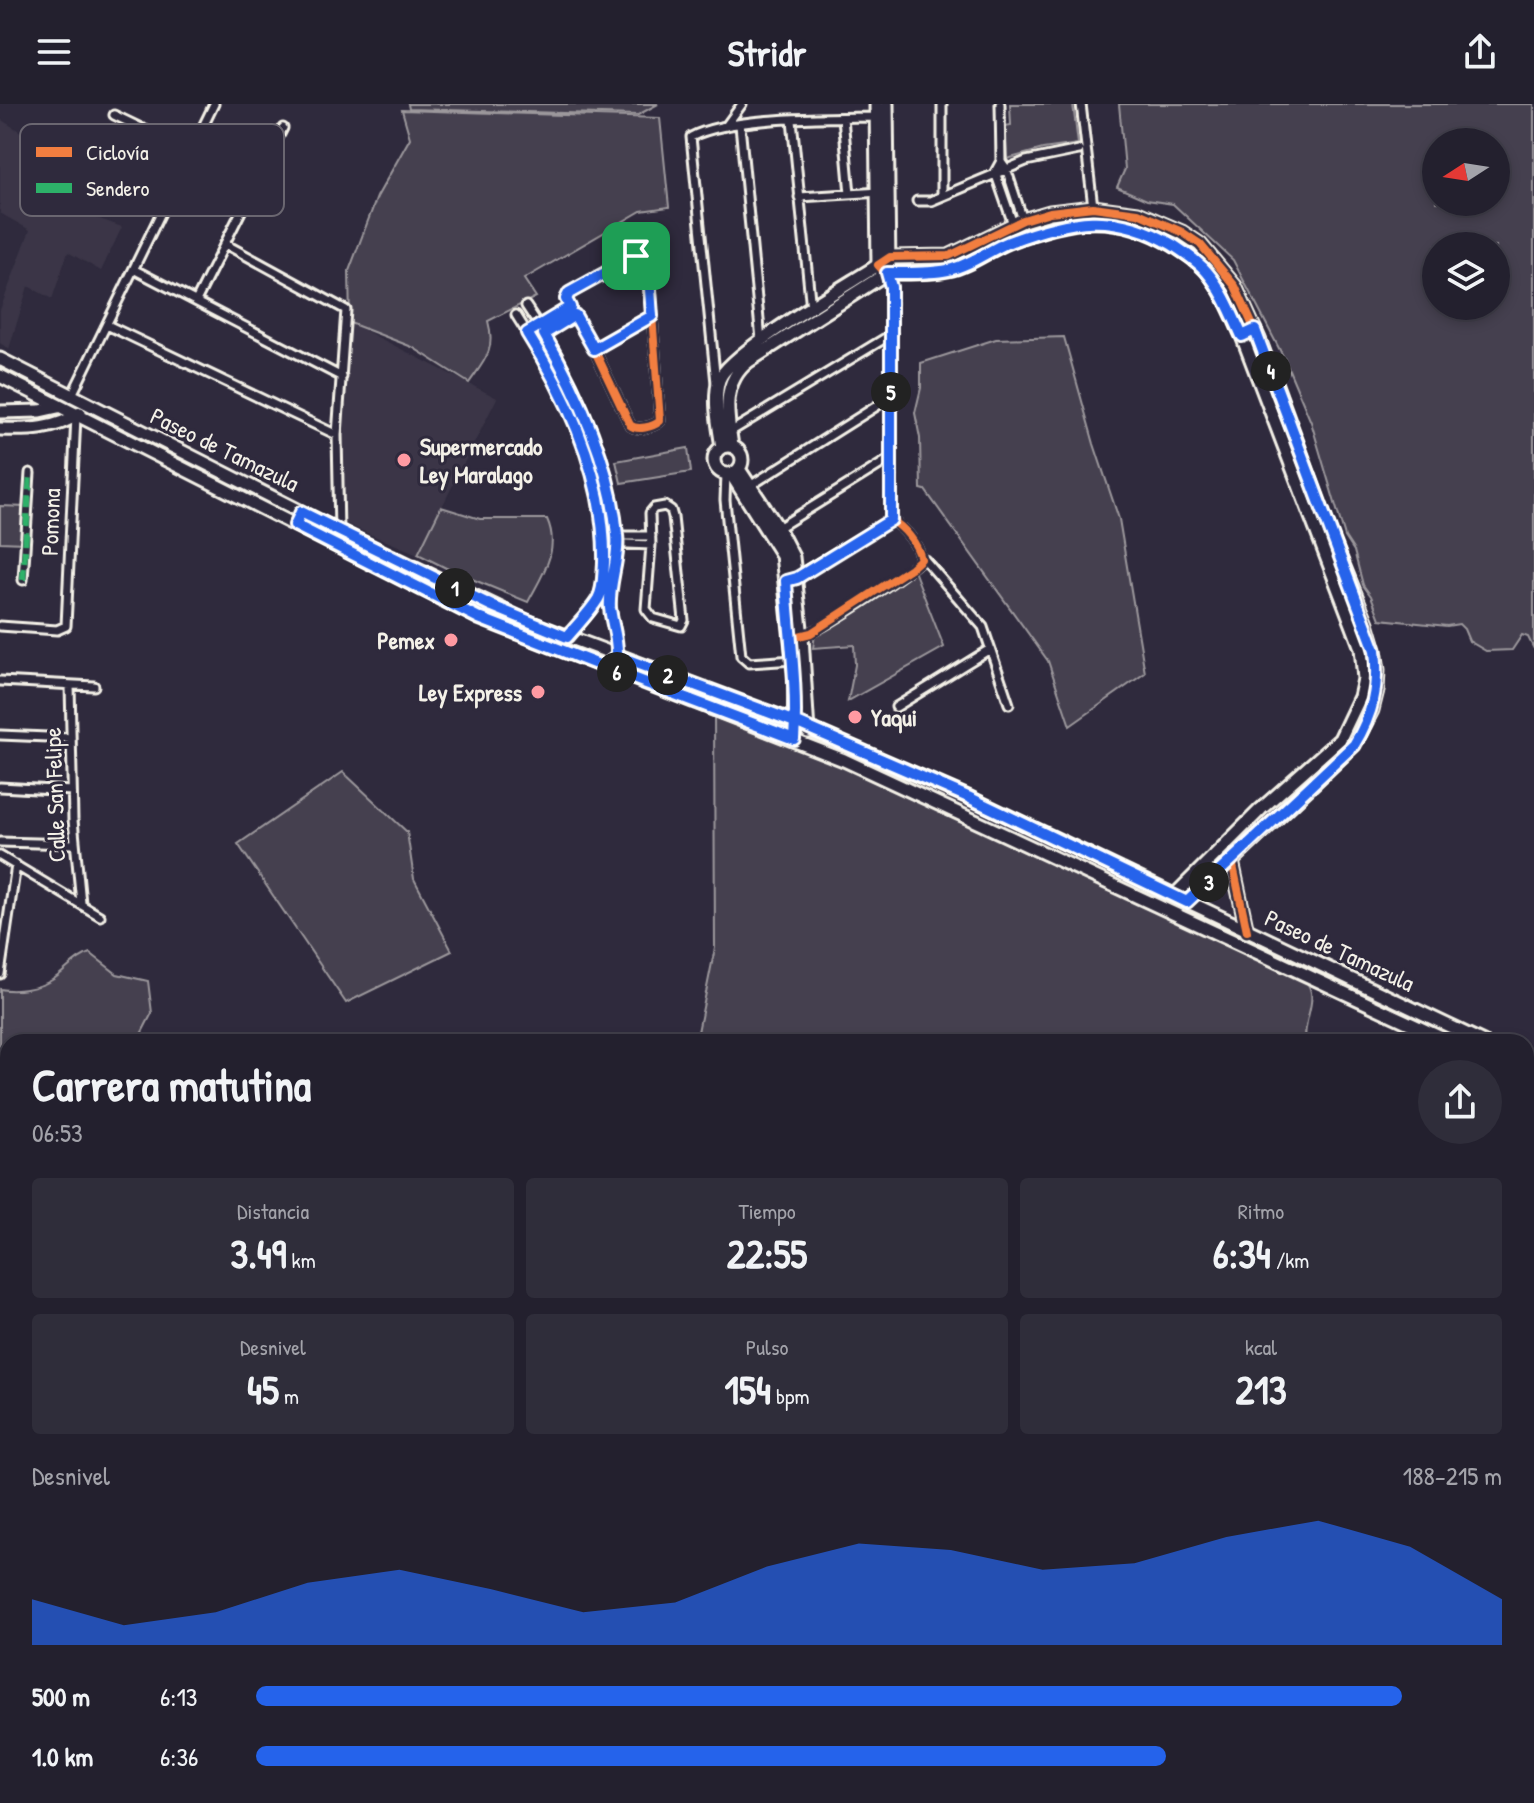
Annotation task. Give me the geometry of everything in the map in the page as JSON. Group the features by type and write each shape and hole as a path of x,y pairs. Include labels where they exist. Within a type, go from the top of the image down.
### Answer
{"street":[{"path":"204,124 214,104"},
{"path":"726,126 742,104"},
{"path":"942,104 942,195"},
{"path":"1000,104 1004,164 1018,222"},
{"path":"1081,104 1094,214"},
{"path":"726,441 728,394 737,371 812,314 882,269 890,257 881,110 843,118 726,126 691,137 717,389 726,441 742,456 732,473 725,500 741,656 749,663 798,659"},
{"path":"114,115 133,124"},
{"path":"843,118 850,194"},
{"path":"792,120 812,314"},
{"path":"740,125 761,340"},
{"path":"917,201 931,201 995,172 1004,164 1079,150"},
{"path":"995,172 1018,222"},
{"path":"799,197 884,191"},
{"path":"884,191 882,269 891,287 891,520"},
{"path":"890,257 941,257 1018,222 1050,212 1138,213 1182,232 1200,244 1235,286 1255,330 1336,564 1361,648 1364,679 1360,697 1340,739 1174,896"},
{"path":"882,269 952,270 1007,243 1094,214 1154,233 1188,254 1206,270 1224,296 1375,650 1377,690 1364,728 1354,745 1187,902"},
{"path":"0,412 59,407 71,397 161,216"},
{"path":"196,301 239,216"},
{"path":"973,242 980,255"},
{"path":"225,244 346,310 337,435 339,531"},
{"path":"640,254 648,262 652,316 660,414 657,424 636,428 630,425 566,299 569,293 640,254"},
{"path":"135,270 342,377"},
{"path":"526,306 562,364 610,488 618,540 610,608 617,656 604,667"},
{"path":"527,333 573,311"},
{"path":"532,341 573,311"},
{"path":"717,389 727,365 761,340 812,314"},
{"path":"516,315 568,409 597,491 605,540 598,599 558,650"},
{"path":"594,349 652,316"},
{"path":"107,325 337,435"},
{"path":"1242,336 1255,330"},
{"path":"774,531 750,486 732,473 718,470 714,462 716,453 726,441 892,334"},
{"name":"Paseo de Tamazula","path":"0,359 492,606 795,722 968,797 1466,1034"},
{"name":"Paseo de Tamazula","path":"0,376 446,602 558,650 794,739 882,777 1433,1034"},
{"path":"750,486 891,397"},
{"path":"0,429 47,428 65,423 90,406"},
{"name":"Pomona","path":"0,626 64,629 67,622 76,416"},
{"path":"774,531 891,458"},
{"path":"590,467 598,469 601,462"},
{"path":"23,580 30,473"},
{"path":"732,473 790,548 808,745"},
{"path":"597,491 602,487 610,488"},
{"path":"667,506 673,517 684,620 681,626 659,621 646,609 651,540 650,513 654,508 667,506"},
{"path":"295,525 301,512"},
{"path":"891,520 916,545 921,559 982,624 1009,704"},
{"path":"792,579 891,520"},
{"path":"605,540 651,540"},
{"path":"796,638 921,559"},
{"path":"603,575 614,576"},
{"path":"446,602 458,600 492,606"},
{"path":"594,603 610,608"},
{"path":"896,707 990,649"},
{"path":"794,739 798,659"},
{"path":"0,681 94,686"},
{"name":"Calle San Felipe","path":"70,685 74,844 81,903"},
{"path":"0,735 71,738"},
{"path":"1301,773 1311,786"},
{"path":"0,787 72,791"},
{"path":"0,842 74,844"},
{"path":"0,856 100,916"},
{"path":"1232,861 1247,931"},
{"path":"0,974 16,865"}],"shaded area":[{"path":"408,104 658,104 638,115 409,109"},
{"path":"1010,104 1073,104 1078,144 1007,159 1005,126 1011,125"},
{"path":"1119,104 1534,104 1534,649 1528,637 1522,635 1512,650 1486,651 1469,641 1459,624 1447,626 1380,619 1363,585 1354,551 1345,537 1311,422 1284,358 1233,260 1173,204 1147,200 1117,187 1125,169"},
{"path":"402,110 660,118 669,207 641,211 524,279 536,297 488,321 490,347 469,383 412,347 350,323 349,271 377,197 410,138"},
{"path":"0,119 20,131 20,216 91,216 122,227 101,271 68,252 52,299 28,286 9,349 0,343 0,310 30,230 0,213"},
{"name":"Supermercado Ley Maralago","path":"350,323 497,398 418,554 338,521"},
{"path":"1064,337 1119,519 1145,673 1070,726 1048,661 925,490 921,489 920,438 915,413 921,388 921,363 996,339"},
{"path":"688,448 691,472 621,483 616,461"},
{"path":"0,506 27,507 25,543 0,542"},
{"path":"441,507 480,519 547,519 551,530 551,552 528,602 418,554"},
{"path":"913,568 944,647 848,701 855,665 854,645 813,648 815,634"},
{"path":"714,711 809,747 1304,979 1309,986 1311,1001 1305,1034 698,1034 715,948"},
{"path":"343,772 407,832 414,879 452,951 346,1003 238,844"},
{"path":"90,953 117,974 148,981 152,1013 141,1034 0,1034 0,989 20,990 40,986"}],"marked path":[{"path":"23,580 30,473"}],"cycle path":[{"path":"791,638 811,633 921,559 910,536 891,520 891,287 889,277 878,265 890,257 949,256 1023,220 1050,212 1093,207 1138,213 1182,232 1200,244 1235,286 1259,339 1332,538 1367,623 1378,670 1372,710 1354,745 1232,861 1247,931"},
{"path":"527,333 570,307 566,299 569,293 636,256 644,255 648,262 660,421 645,428 630,425 575,315 532,341"}],"place":[{"name":"Supermercado Ley Maralago","path":"404,460"},
{"name":"Pemex","path":"451,640"},
{"name":"Ley Express","path":"538,692"},
{"name":"Yaqui","path":"855,717"}],"route":[{"path":"636,256 569,293 566,299 570,307 527,333 544,359 568,409 590,467 604,528 603,575 598,599 567,637 492,606 301,512 295,525 492,624 604,667 617,656 795,722 968,797 1187,902 1354,745 1372,710 1377,690 1375,650 1255,330 1242,336 1224,296 1206,270 1188,254 1154,233 1128,224 1093,220 1061,224 1007,243 952,270 887,273 891,287 892,334 891,520 797,578 786,581 795,677 795,722 794,739 604,667 617,656 610,600 618,536 610,488 562,364 544,334 575,315 594,349 652,316 647,258 640,254 636,256"}]}
